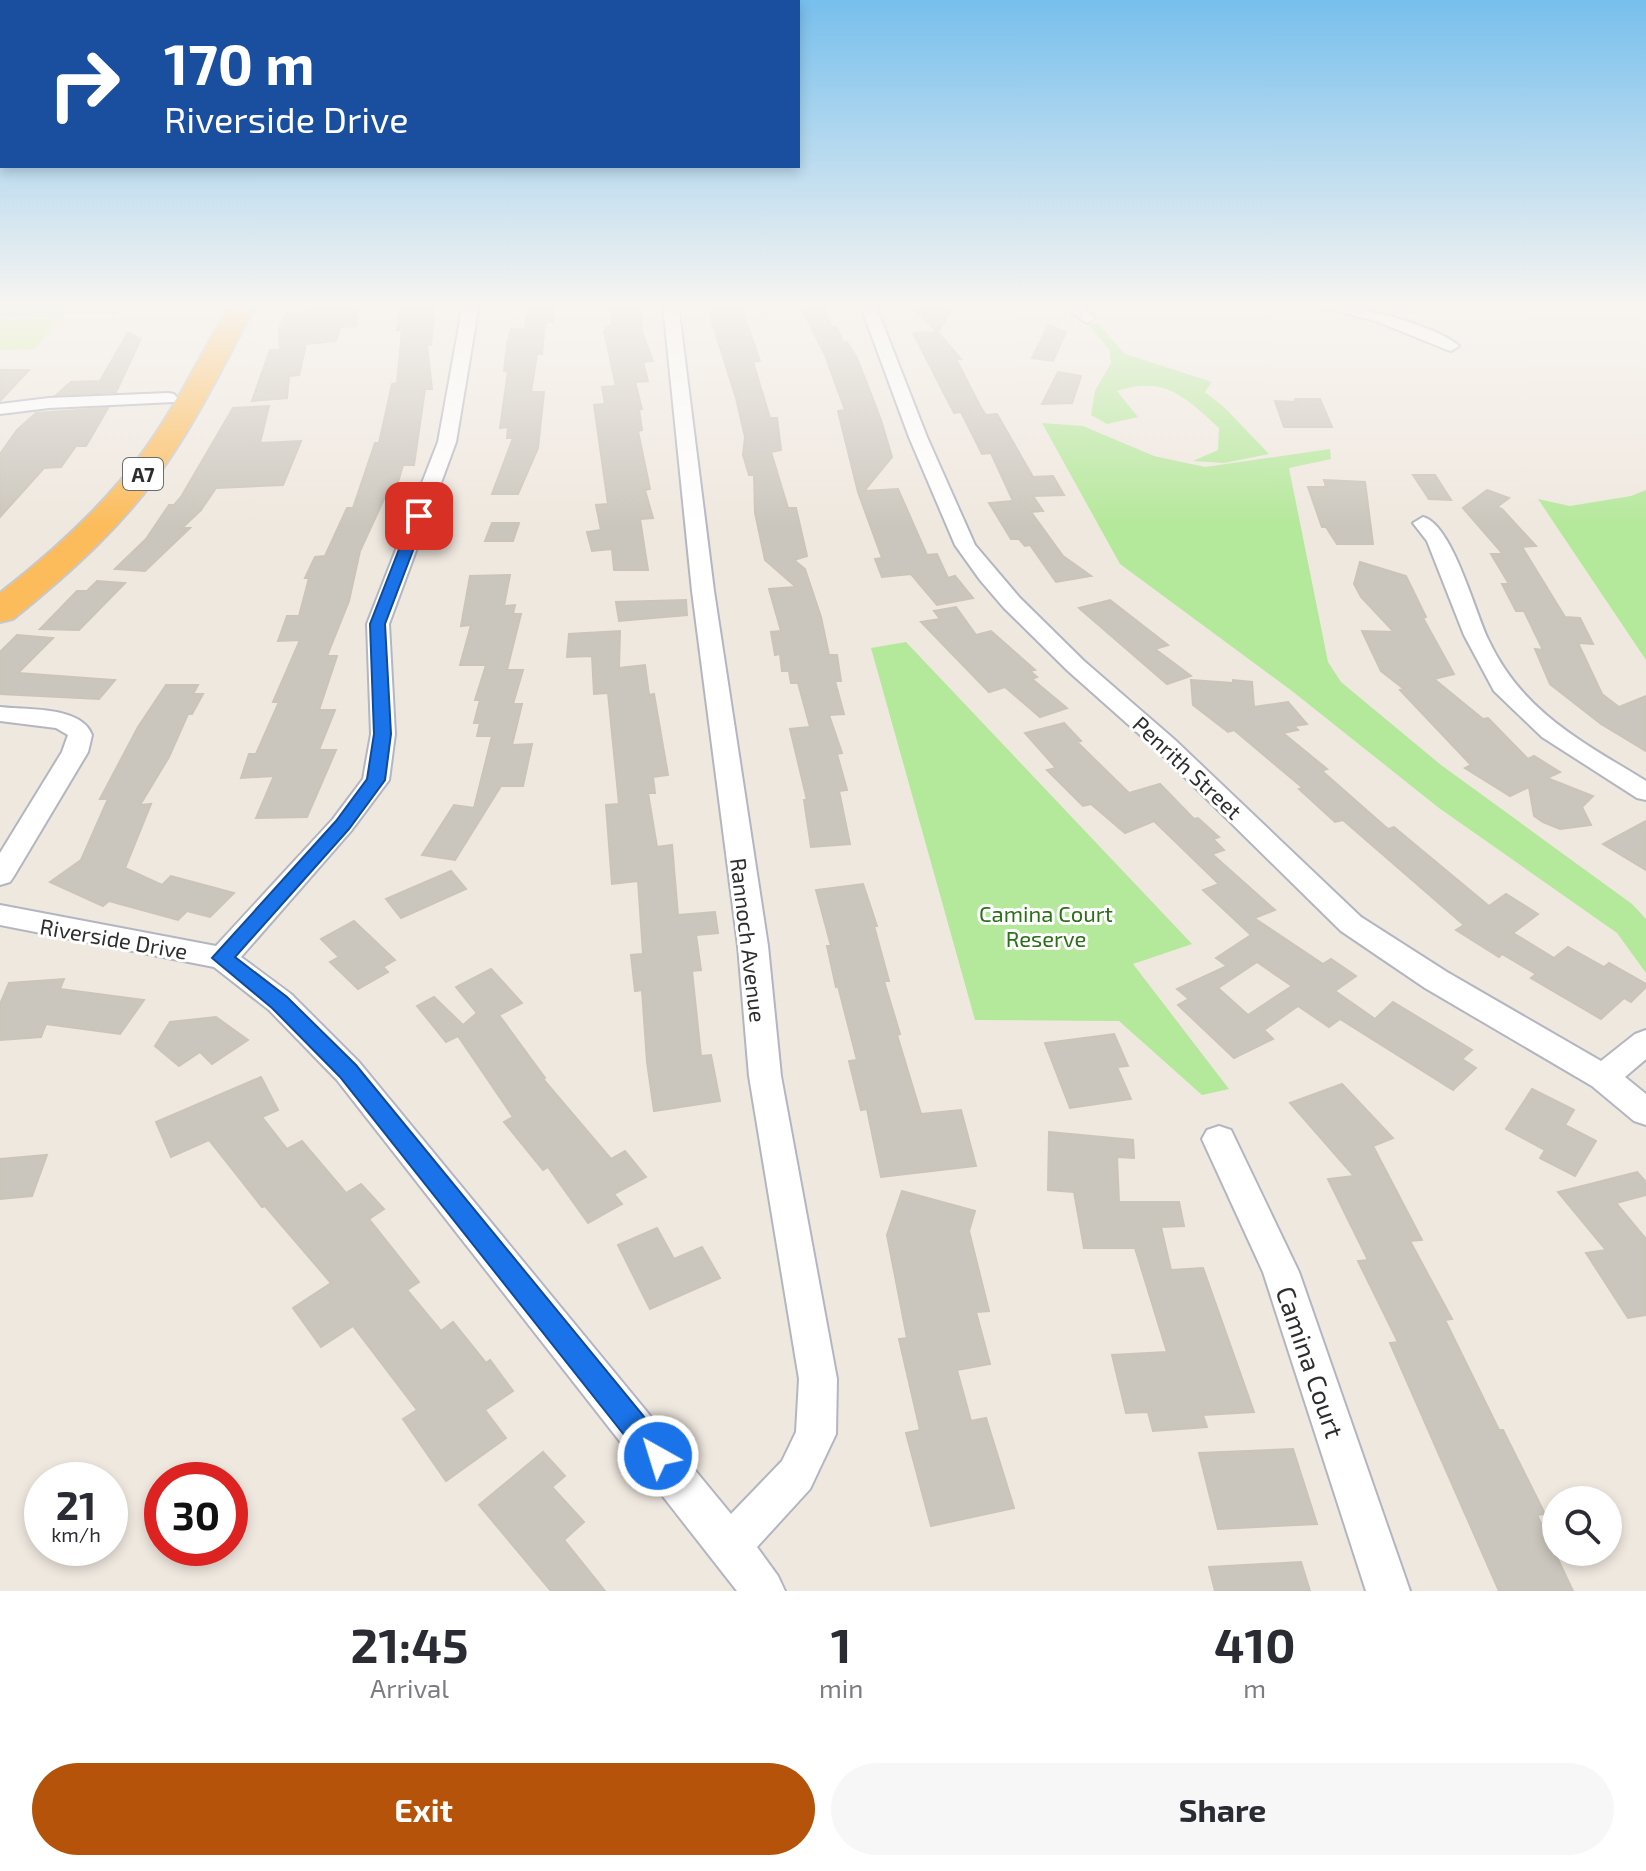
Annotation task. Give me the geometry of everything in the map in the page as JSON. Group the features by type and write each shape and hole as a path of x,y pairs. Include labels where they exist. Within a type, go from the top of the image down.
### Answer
{"highway":[{"name":"A7","path":"0,575 79,514 108,485 133,455 180,378"},
{"name":"A7","path":"0,611 70,552 144,473 179,421 202,378"}],"street":[{"path":"458,378 447,442 378,624 383,734 376,780 342,825 223,958 280,1002 348,1071 763,1591"},
{"name":"Rannoch Avenue","path":"678,378 690,454 703,591 753,946 765,1076 818,1379 816,1434 796,1475 730,1546"},
{"name":"Penrith Street","path":"895,378 965,545 987,576 1022,614 1166,745 1351,924 1436,980 1603,1077 1646,1112"},
{"path":"0,409 49,403 168,398"},
{"path":"1423,523 1437,539 1488,662 1502,686 1556,734 1646,792"},
{"path":"0,714 62,721 78,729 80,735 75,752 0,876"},
{"name":"Riverside Drive","path":"0,915 223,958"},
{"path":"1603,1077 1646,1042"},
{"name":"Camina Court","path":"1219,1139 1281,1272 1388,1591"}],"green space":[{"path":"1102,378 1200,378 1212,382 1205,392 1225,408 1269,454 1224,463 1193,461 1218,450 1219,428 1185,398 1148,386 1117,391 1138,417 1107,424 1091,415 1095,391"},
{"path":"1042,423 1083,426 1154,456 1205,467 1330,449 1331,459 1289,468 1328,662 1341,682 1441,765 1632,904 1646,919 1646,973 1617,933 1439,808 1292,691 1120,564"},
{"path":"1646,490 1646,660 1538,499 1570,506 1631,496"},
{"name":"Camina Court Reserve","path":"906,642 1192,944 1133,964 1229,1089 1202,1095 1119,1021 975,1020 871,648"}],"building":[{"path":"0,378 21,378 0,401"},
{"path":"102,378 122,378 116,392 56,395 71,382 100,381"},
{"path":"260,378 289,378 287,398 252,401"},
{"path":"397,378 431,378 432,389 425,389 414,465 403,465 394,496 385,497 360,551 349,601 327,656 337,656 319,710 335,710 319,750 336,750 307,817 256,818 274,776 241,778 249,754 256,754 279,702 273,702 300,640 278,641 287,616 299,616 309,578 305,578 315,557 325,556 347,508 353,508 375,443 379,443 392,384 397,383"},
{"path":"507,378 533,378 531,392 544,392 538,448 518,494 492,494 513,438 507,438 508,427 500,428"},
{"path":"614,378 647,378 648,381 635,382 642,409 639,409 642,430 638,431 650,489 645,490 653,518 640,519 648,570 614,570 612,549 592,551 587,532 601,530 596,505 608,504 594,405 605,404 602,387 616,386"},
{"path":"730,378 758,378 770,418 777,418 781,450 771,452 788,508 796,508 807,556 794,560 805,569 821,617 829,655 837,655 841,681 835,681 844,714 829,715 842,753 837,754 847,790 839,791 850,844 811,847 804,800 807,800 790,729 810,727 798,683 791,683 789,671 782,671 780,654 775,655 771,632 781,631 769,589 796,587 765,560 755,513 754,475 749,475 743,455 745,437"},
{"path":"833,378 865,378 892,457 864,491 898,489 927,555 937,554 948,578 955,576 973,598 937,605 911,574 882,577 875,559 882,558 858,492 838,411 845,410"},
{"path":"936,378 966,378 986,415 997,414 1033,477 1053,476 1064,495 1033,496 1043,511 1031,512 1063,556 1091,576 1056,582 1030,545 1025,546 1019,539 1011,539 989,503 1013,501 991,453 982,454 961,412 954,413"},
{"path":"1055,378 1080,378 1072,403 1042,404"},
{"path":"1295,399 1320,399 1332,427 1284,427 1275,401 1296,402"},
{"path":"269,406 260,443 301,441 283,485 216,488 201,510 182,528 190,528 145,571 115,569 146,539 169,505 174,505 181,497 233,408"},
{"path":"108,408 86,446 76,446 61,467 44,468 0,517 0,454 17,430 36,413"},
{"path":"1413,475 1435,475 1451,500 1429,499"},
{"path":"1324,480 1365,482 1373,544 1337,544 1326,527 1322,527 1308,487 1326,487"},
{"path":"1487,490 1509,498 1497,507 1536,546 1522,547 1565,617 1580,618 1593,644 1578,643 1602,694 1619,707 1646,696 1646,751 1601,724 1550,684 1535,649 1543,650 1524,611 1516,611 1502,584 1509,584 1491,554 1503,554 1463,508"},
{"path":"492,523 519,523 513,541 485,541"},
{"path":"1360,562 1406,576 1426,617 1423,618 1454,674 1434,679 1483,719 1488,718 1528,759 1534,756 1560,772 1547,778 1593,796 1582,807 1591,825 1560,829 1543,822 1534,816 1529,787 1510,796 1465,768 1471,765 1400,690 1404,689 1381,671 1362,631 1394,632 1361,597 1354,584"},
{"path":"510,575 504,606 515,605 513,614 521,614 507,670 523,670 513,704 522,704 512,745 532,744 523,786 501,786 455,860 422,855 454,805 474,808 492,736 477,736 480,723 474,723 480,700 475,700 486,665 460,665 471,625 461,626 470,576"},
{"path":"97,581 125,583 79,630 40,629 77,591 87,591"},
{"path":"686,600 687,615 619,621 616,602"},
{"path":"1110,600 1168,645 1155,649 1191,676 1167,684 1079,608"},
{"path":"956,607 976,635 991,631 1035,670 1030,671 1037,677 1032,679 1067,708 1040,717 1005,687 989,692 921,622 940,619 934,611"},
{"path":"620,631 619,668 645,665 649,695 654,694 668,775 653,777 655,793 648,793 657,847 672,845 678,915 715,912 718,933 696,935 701,970 692,971 701,1056 711,1055 720,1101 654,1111 642,990 635,991 631,955 643,954 638,881 612,884 606,805 619,804 608,693 594,694 592,656 567,657 569,634"},
{"path":"17,635 53,638 18,673 115,680 99,699 0,694 0,652"},
{"path":"1191,680 1252,682 1254,707 1288,702 1307,724 1294,726 1298,730 1283,733 1327,769 1322,771 1388,829 1394,827 1489,906 1506,894 1538,914 1513,933 1554,958 1568,947 1604,967 1609,963 1646,984 1646,987 1631,1002 1624,998 1601,1019 1531,978 1536,974 1502,954 1499,957 1456,930 1464,925 1343,820 1335,822 1299,789 1303,788 1234,730 1228,732 1193,705"},
{"path":"166,685 198,685 193,694 203,694 192,714 188,714 169,757 140,805 151,804 125,868 162,885 171,876 234,893 210,917 187,911 178,920 109,901 103,906 50,882 81,860 108,799 100,799 138,727"},
{"path":"1064,723 1081,741 1077,742 1129,793 1160,784 1194,819 1198,818 1219,837 1213,839 1224,850 1212,854 1275,910 1254,918 1323,964 1331,959 1356,976 1335,991 1375,1019 1393,1002 1472,1050 1462,1059 1476,1068 1453,1090 1340,1019 1329,1027 1298,1006 1264,1030 1273,1039 1234,1058 1178,1005 1189,999 1177,989 1227,966 1216,958 1251,935 1203,890 1219,884 1154,821 1125,833 1091,804 1083,806 1047,770 1056,768 1025,733","holes":["1257,962 1292,986 1248,1015 1218,988"]},
{"path":"1646,821 1646,870 1603,844"},
{"path":"451,871 466,889 401,918 386,899"},
{"path":"863,884 877,926 874,926 889,981 884,981 900,1034 897,1035 921,1114 961,1110 976,1166 881,1177 867,1109 861,1110 849,1061 857,1060 836,987 827,946 831,946 816,890"},
{"path":"354,921 395,960 383,967 388,972 358,989 330,962 339,957 321,939"},
{"path":"491,969 522,1003 499,1015 543,1079 611,1159 625,1151 646,1177 614,1194 622,1204 588,1223 548,1167 543,1170 504,1122 513,1117 458,1036 446,1042 417,1006 434,997 463,1025 477,1013 456,987"},
{"path":"64,979 60,989 144,1000 120,1034 46,1024 41,1037 0,1040 0,1004 9,983"},
{"path":"216,1017 248,1040 212,1064 200,1052 179,1066 155,1046 170,1022"},
{"path":"1114,1034 1128,1066 1117,1067 1131,1099 1070,1108 1045,1043"},
{"path":"261,1077 278,1110 262,1117 287,1149 302,1141 346,1193 361,1184 384,1209 369,1219 419,1282 407,1290 441,1331 453,1322 486,1363 490,1360 513,1391 485,1410 506,1438 446,1481 403,1419 417,1410 353,1326 321,1347 293,1308 331,1283 265,1206 262,1207 209,1140 171,1157 156,1122"},
{"path":"1342,1084 1393,1138 1373,1146 1422,1240 1410,1241 1452,1319 1445,1320 1499,1430 1503,1430 1542,1508 1542,1514 1537,1515 1542,1526 1542,1566 1561,1566 1573,1591 1499,1591 1390,1343 1398,1342 1358,1261 1368,1260 1328,1179 1354,1176 1290,1103"},
{"path":"1532,1089 1574,1110 1565,1125 1596,1141 1575,1176 1540,1158 1545,1150 1506,1129"},
{"path":"1049,1132 1133,1140 1134,1158 1117,1157 1119,1202 1179,1202 1184,1226 1161,1227 1171,1270 1203,1268 1254,1412 1203,1415 1207,1427 1153,1431 1148,1412 1126,1413 1112,1355 1167,1352 1135,1248 1084,1248 1074,1192 1048,1190"},
{"path":"47,1155 32,1196 0,1199 0,1159"},
{"path":"1637,1172 1646,1182 1646,1195 1616,1203 1646,1239 1646,1315 1628,1318 1586,1253 1606,1250 1558,1192"},
{"path":"902,1191 975,1211 969,1231 989,1311 976,1312 990,1364 957,1370 971,1421 986,1418 1014,1508 931,1526 906,1433 920,1430 899,1339 907,1338 887,1235"},
{"path":"657,1228 674,1259 702,1247 720,1278 650,1309 618,1245"},
{"path":"1293,1449 1317,1524 1218,1529 1199,1453"},
{"path":"543,1452 565,1476 552,1487 584,1522 564,1540 605,1591 551,1591 479,1505"},
{"path":"1301,1562 1310,1591 1215,1591 1209,1567"}],"route":[{"path":"419,516 378,624 383,734 376,780 342,825 223,958 280,1002 348,1071 658,1456"}]}
